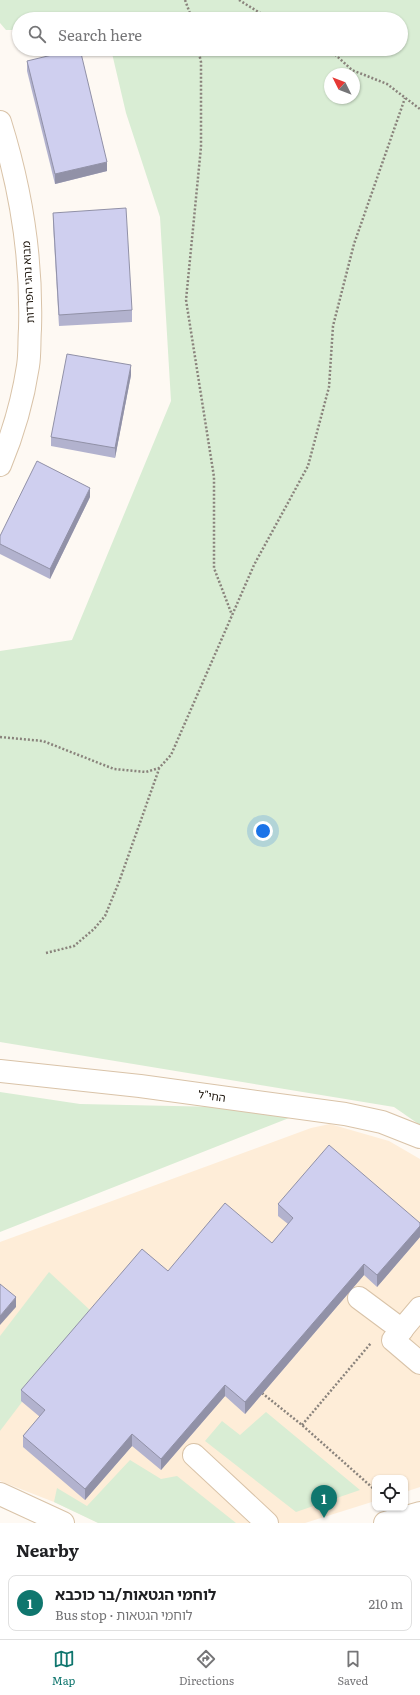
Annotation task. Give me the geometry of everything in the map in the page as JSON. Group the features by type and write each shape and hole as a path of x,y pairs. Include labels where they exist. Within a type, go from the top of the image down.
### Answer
{"street":[{"name":"מבוא נהגי הפרדות","path":"0,122 7,143 25,228 31,299 28,365 16,420 0,465"},
{"name":"החי\"ל","path":"0,1071 140,1086 345,1114 382,1122 420,1137"},
{"path":"359,1298 396,1325"},
{"path":"420,1308 396,1325 393,1340 420,1363"},
{"path":"194,1455 267,1523"},
{"path":"1,1496 63,1523"},
{"path":"385,1523 420,1513"}],"path":[{"path":"185,0 189,12"},
{"path":"239,0 258,12"},
{"path":"199,56 201,147 186,300 214,476 214,568 232,615"},
{"path":"337,56 352,70 387,84 420,109"},
{"path":"46,953 74,946 94,929 105,916 119,882 159,768 171,755 254,565 308,466 329,387 333,326 352,251 405,98"},
{"path":"0,738 43,741 114,769 146,772 159,768"},
{"path":"302,1425 396,1325"},
{"path":"262,1393 302,1425 372,1487"}],"shaded area":[{"path":"330,1124 389,1141 420,1159 420,1487 408,1491 408,1475 372,1475 372,1502 305,1523 99,1523 54,1502 0,1481 0,1242 311,1128"}],"green space":[{"path":"0,0 420,0 420,1125 394,1107 0,1042 0,651 72,640 171,401 160,217 126,113 113,56 408,56 408,12 12,12 12,30 6,30 0,23"},
{"path":"0,1092 80,1104 312,1109 0,1232"},
{"path":"49,1272 91,1311 0,1431 0,1336"},
{"path":"266,1412 360,1490 296,1512 205,1441 222,1421 240,1435"},
{"path":"130,1460 161,1479 177,1476 236,1523 98,1523 54,1502 57,1488 87,1506"}],"building":[{"path":"48,56 82,56 107,162 55,174 27,61"},
{"path":"126,208 132,310 59,315 53,213"},
{"path":"67,354 131,365 115,448 51,437"},
{"path":"37,461 90,488 50,569 0,544 0,536"},
{"path":"329,1145 420,1223 420,1226 377,1275 364,1264 245,1402 225,1385 161,1459 132,1434 85,1489 23,1436 45,1410 21,1390 142,1249 168,1271 225,1203 272,1243 293,1218 278,1204"},
{"path":"0,1284 16,1297 0,1316"}],"place":[{"name":"לוחמי הגטאות/בר כוכבא","path":"324,1518"}]}
